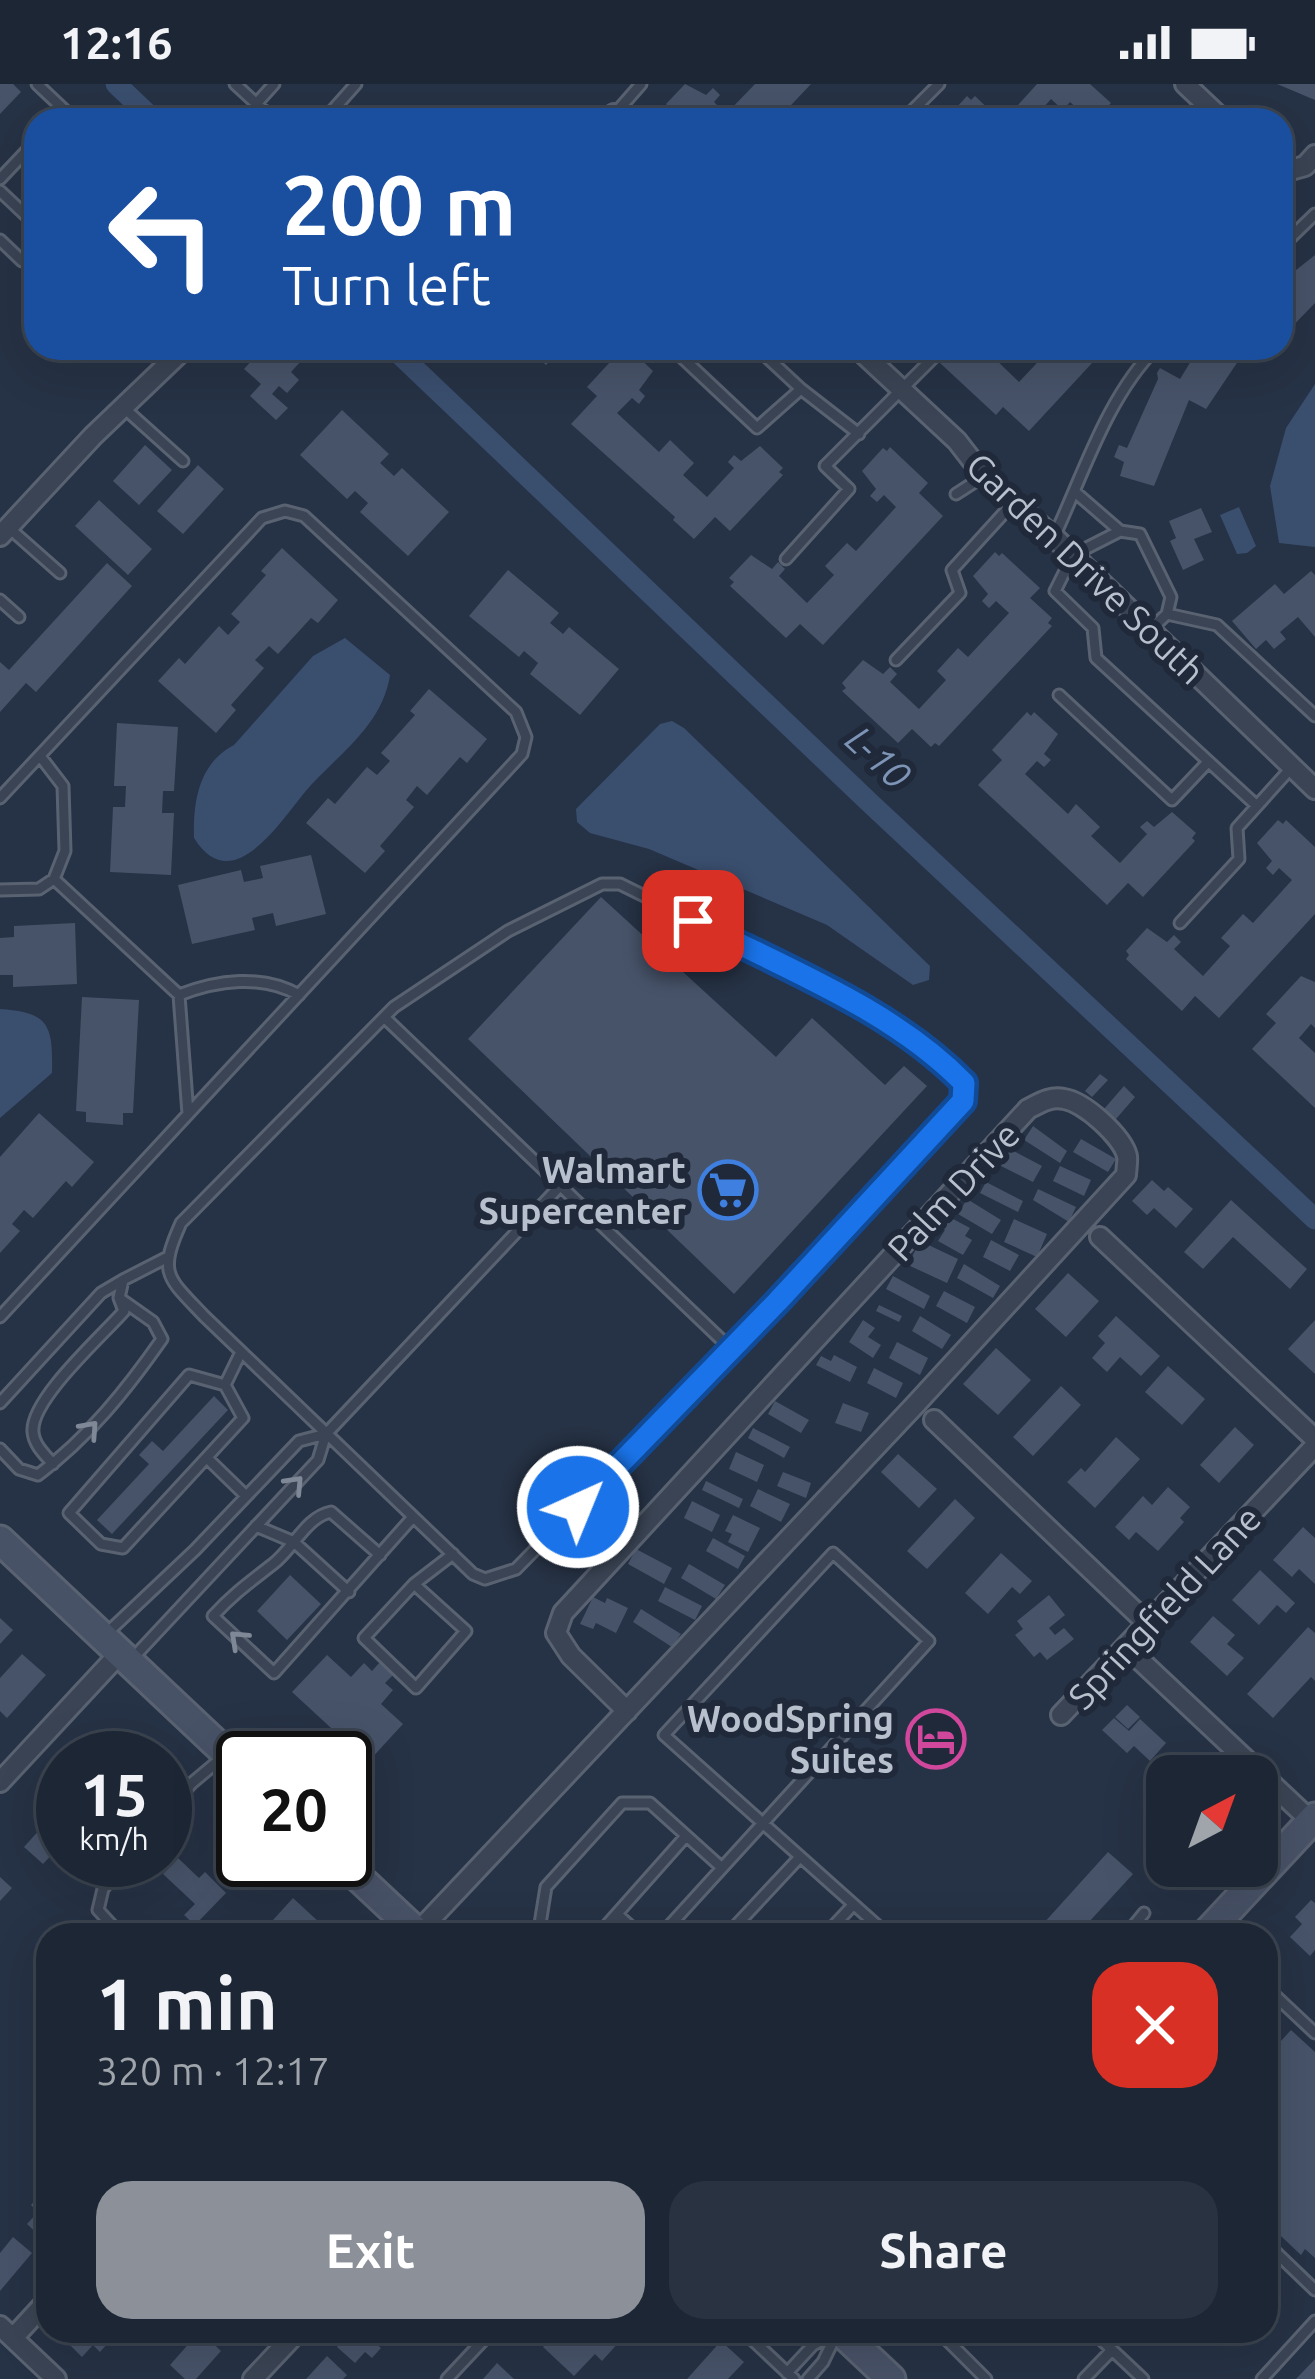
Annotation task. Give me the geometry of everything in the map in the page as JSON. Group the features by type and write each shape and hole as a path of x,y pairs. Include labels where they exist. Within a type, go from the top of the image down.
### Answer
{"street":[{"path":"1185,84 1210,108"},
{"path":"4,531 173,360"},
{"name":"Garden Drive South","path":"871,360 957,441 984,476 1315,789"},
{"name":"Palm Drive","path":"414,1923 627,1711 1126,1175 1128,1157 1118,1140 1079,1104 1061,1098 1028,1109 563,1613 556,1633 563,1645 627,1711"},
{"name":"Springfield Lane","path":"1061,1715 1315,1442 1100,1237"},
{"path":"934,1420 1148,1624"},
{"path":"0,1540 216,1743"},
{"path":"1126,1647 1313,1819 1218,1923"},
{"path":"0,1782 118,1651"},
{"path":"366,1887 400,1923"},
{"path":"36,2309 6,2332 56,2379"},
{"path":"253,2379 287,2343"},
{"path":"852,2343 892,2379"},
{"path":"22,2379 38,2362"}],"lane":[{"path":"37,84 63,108"},
{"path":"235,84 260,108"},
{"path":"256,104 274,84"},
{"path":"335,108 356,84"},
{"path":"622,108 641,84"},
{"path":"916,108 939,84"},
{"path":"0,179 24,154"},
{"path":"0,190 24,213"},
{"path":"1293,235 1315,214"},
{"path":"0,240 22,261"},
{"path":"685,360 757,428 801,389"},
{"path":"770,360 859,434"},
{"path":"786,559 849,490 825,466 932,360"},
{"path":"1054,538 1109,417 1144,360"},
{"path":"124,408 183,461"},
{"path":"956,494 984,476"},
{"path":"1075,492 1120,531 1140,534 1171,597 1167,614 1150,630"},
{"path":"896,661 960,593 952,570 1013,502"},
{"path":"0,799 262,518 285,511 304,516 516,712 526,737 522,754 0,1317"},
{"path":"4,531 59,573"},
{"path":"1120,531 1072,555 1055,591 1093,628 1096,658 1257,806"},
{"path":"0,600 20,617"},
{"path":"1167,614 1216,625 1315,716"},
{"path":"1059,695 1172,800 1208,762"},
{"path":"0,890 39,889 54,879 65,851 63,787 40,756"},
{"path":"1180,923 1238,859 1238,828 1292,767"},
{"path":"54,879 179,995 188,1114"},
{"path":"602,884 620,884 838,995 938,1056 964,1083 963,1101 731,1349 516,1570 485,1579 413,1517 172,1283 166,1258 182,1222 384,1017 508,931 602,884"},
{"path":"179,995 214,981 280,984 299,994"},
{"path":"384,1017 731,1349"},
{"path":"118,1651 256,1526 318,1460 326,1434 560,1186"},
{"path":"0,1403 101,1293 166,1258"},
{"path":"53,1464 32,1430 41,1402 124,1311 119,1298 123,1280"},
{"path":"0,1449 20,1469 38,1475 69,1452 134,1379 162,1339 153,1322 119,1298"},
{"path":"225,1385 242,1352"},
{"path":"190,1375 225,1385 244,1418 123,1548 101,1544 69,1513 190,1375"},
{"path":"118,1651 246,1496 299,1441 326,1434"},
{"path":"208,1459 246,1496"},
{"path":"380,1555 331,1512 320,1514 275,1563 243,1584 213,1616 274,1673 349,1592 413,1517"},
{"path":"256,1526 294,1542 349,1592"},
{"path":"672,1923 760,1824 929,1641 833,1553 664,1736 760,1824 874,1923"},
{"path":"414,1584 466,1631 416,1688 364,1638 414,1584 453,1554"},
{"path":"540,1923 546,1887 622,1803 650,1803 721,1867"},
{"path":"609,1923 686,1836"},
{"path":"738,1923 800,1858"},
{"path":"105,1887 98,1910 110,1923"},
{"path":"837,1923 854,1905"},
{"path":"1136,1923 1144,1913"},
{"path":"617,1914 627,1923"},
{"path":"1278,1998 1315,2032"},
{"path":"1278,2254 1315,2290"},
{"path":"1262,2379 1315,2321"},
{"path":"447,2379 481,2343"},
{"path":"756,2343 787,2373"},
{"path":"769,2379 787,2373 817,2343"},
{"path":"808,2379 824,2362 833,2343"},
{"path":"950,2343 986,2379"},
{"path":"1104,2343 1143,2379"},
{"path":"1084,2379 1112,2350"}],"water":[{"path":"1315,384 1315,547 1279,543 1270,486 1286,428"},
{"path":"1239,507 1256,546 1237,554 1220,515"},
{"path":"345,638 390,675 379,708 257,847 225,861 209,855 194,838 197,797 206,773 313,656"},
{"path":"672,721 930,966 929,980 913,985 827,925 649,849 590,833 577,822 576,809 660,724"},
{"path":"0,1009 29,1014 45,1024 52,1073 0,1118"}],"building":[{"path":"0,84 13,84 21,92 0,114"},
{"path":"685,84 706,95 713,88 720,95 714,102 720,108 669,108 666,104"},
{"path":"755,84 811,84 788,108 732,108"},
{"path":"1037,84 1090,84 1111,103 1107,108 1077,108 1070,102 1061,108 1051,99 1043,108 1018,105"},
{"path":"1277,84 1315,84 1315,100"},
{"path":"967,96 971,100 975,96 988,108 956,108"},
{"path":"1315,255 1315,303 1293,326 1293,272"},
{"path":"252,360 302,360 291,372 299,380 287,393 279,386 272,394 288,408 276,420 250,396 261,384 244,369"},
{"path":"612,360 642,360 653,371 639,390 645,396 639,404 632,398 617,413 659,452 670,440 694,463 683,475 707,497 734,468 728,462 734,455 741,461 760,446 783,468 779,472 783,475 730,531 715,517 694,539 571,424 597,396 587,387"},
{"path":"996,360 1019,382 1040,360 1095,360 1029,431 1003,407 996,415 940,363"},
{"path":"1192,360 1239,360 1206,409 1189,400 1154,486 1120,476 1124,462 1114,457 1119,445 1127,448 1160,368 1180,379"},
{"path":"342,410 389,454 380,463 394,476 402,468 449,512 408,556 360,512 368,503 355,491 347,499 300,455"},
{"path":"145,445 172,470 139,505 113,481"},
{"path":"890,447 928,483 919,493 943,516 823,645 800,624 786,638 730,586 734,582 729,578 751,555 772,569 778,562 785,569 779,576 807,603 834,575 825,566 847,543 856,551 896,507 884,495 877,502 870,496 876,489 862,471 883,448"},
{"path":"198,465 224,489 183,534 157,511"},
{"path":"99,500 152,549 128,575 75,526"},
{"path":"1201,508 1212,532 1194,539 1204,560 1183,570 1170,541 1176,538 1169,521"},
{"path":"282,548 338,600 318,623 311,618 278,654 269,646 255,660 264,668 231,705 236,710 216,733 158,681 179,658 185,664 219,626 228,635 240,622 231,614 266,575 261,571"},
{"path":"995,552 1040,588 1030,598 1052,618 1048,623 1052,626 939,746 931,747 912,729 898,743 842,691 846,688 842,683 863,660 883,674 890,667 897,674 890,682 919,709 946,680 937,671 958,648 968,657 1009,613 996,601 989,608 982,601 988,594 973,576"},
{"path":"107,563 132,586 36,692 26,683 0,712 0,662 9,670"},
{"path":"508,570 559,613 550,623 563,634 569,627 619,669 580,715 530,674 538,663 524,651 519,657 469,616"},
{"path":"1311,571 1315,575 1315,637 1298,617 1280,632 1286,639 1274,649 1266,640 1256,649 1232,621 1275,584 1284,594"},
{"path":"429,689 487,739 467,763 460,757 427,795 417,786 406,800 414,807 380,846 385,851 365,873 306,823 328,798 335,804 367,767 377,775 390,761 381,753 415,715 410,711"},
{"path":"1027,712 1031,716 1034,712 1058,734 1044,754 1051,760 1044,767 1037,761 1025,774 1068,814 1076,804 1100,827 1091,836 1120,863 1147,834 1140,827 1147,821 1154,827 1172,812 1196,833 1195,841 1143,897 1128,883 1107,905 978,785 1002,760 992,750"},
{"path":"117,723 178,727 174,791 163,791 162,813 174,813 171,875 110,872 113,807 125,807 126,786 114,786"},
{"path":"1278,820 1283,824 1286,820 1315,847 1315,914 1219,1018 1195,996 1182,1011 1126,959 1126,951 1147,928 1167,942 1174,935 1181,942 1174,949 1203,976 1230,946 1221,938 1243,914 1253,923 1292,880 1279,868 1273,875 1266,868 1272,861 1257,843"},
{"path":"311,855 326,914 276,926 273,913 252,918 255,930 192,944 178,885 241,870 244,882 263,878 260,866"},
{"name":"Walmart Supercenter","path":"601,897 776,1057 812,1018 885,1085 904,1066 927,1086 734,1294 468,1039"},
{"path":"75,923 77,984 13,987 13,975 0,975 0,938 14,937 14,926"},
{"path":"1301,976 1315,982 1315,1028 1311,1024 1299,1038 1315,1053 1315,1108 1252,1049 1276,1023 1266,1014"},
{"path":"82,997 139,1000 133,1113 123,1113 123,1125 86,1122 86,1112 76,1111"},
{"path":"1100,1074 1108,1080 1092,1097 1085,1091"},
{"path":"1124,1086 1135,1097 1116,1119 1104,1109"},
{"path":"39,1113 94,1162 72,1187 66,1181 33,1218 24,1210 12,1224 20,1231 0,1253 0,1157"},
{"path":"1033,1126 1067,1151 1060,1163 1024,1140"},
{"path":"1081,1139 1116,1159 1108,1172 1073,1152"},
{"path":"1010,1149 1042,1166 1033,1182 1001,1166"},
{"path":"1060,1166 1091,1180 1084,1196 1053,1181"},
{"path":"1152,1180 1193,1209 1176,1228 1154,1208 1147,1215 1132,1201"},
{"path":"986,1182 1023,1201 1018,1212 980,1193"},
{"path":"1038,1189 1076,1207 1069,1222 1033,1200"},
{"path":"967,1199 1001,1220 992,1234 958,1214"},
{"path":"1231,1200 1307,1269 1290,1289 1233,1237 1203,1269 1184,1252"},
{"path":"942,1213 970,1228 965,1236 972,1240 963,1255 938,1241 945,1230 936,1225"},
{"path":"1014,1219 1047,1234 1037,1257 1004,1242"},
{"path":"991,1240 1019,1255 1010,1271 983,1257"},
{"path":"920,1241 958,1259 947,1283 908,1265"},
{"path":"964,1264 1000,1286 993,1298 957,1278"},
{"path":"1068,1273 1099,1301 1066,1337 1035,1309"},
{"path":"893,1276 930,1296 924,1309 886,1289"},
{"path":"944,1291 975,1307 967,1323 936,1306"},
{"path":"879,1305 902,1316 899,1322 876,1311"},
{"path":"920,1316 951,1335 942,1349 912,1331"},
{"path":"1116,1316 1160,1356 1141,1376 1120,1357 1107,1372 1092,1358 1105,1343 1098,1336"},
{"path":"863,1320 875,1328 868,1337 881,1345 873,1358 849,1342"},
{"path":"1315,1320 1315,1374 1288,1349"},
{"path":"897,1342 928,1358 920,1375 889,1358"},
{"path":"996,1348 1031,1380 998,1415 963,1384"},
{"path":"834,1355 857,1367 850,1382 816,1365 821,1356 831,1361"},
{"path":"1168,1366 1205,1399 1182,1425 1145,1392"},
{"path":"874,1368 903,1383 896,1398 867,1383"},
{"path":"1061,1386 1081,1405 1033,1456 1013,1437"},
{"path":"214,1396 228,1410 112,1534 97,1520 149,1464 139,1455 152,1441 163,1451"},
{"path":"775,1401 809,1420 801,1433 768,1414"},
{"path":"843,1403 869,1413 861,1432 835,1423"},
{"path":"1235,1427 1254,1445 1219,1483 1200,1465"},
{"path":"753,1428 790,1447 784,1458 748,1438"},
{"path":"1116,1437 1140,1459 1095,1508 1067,1482 1081,1468 1085,1472"},
{"path":"736,1452 764,1465 757,1482 729,1469"},
{"path":"898,1454 937,1489 919,1508 881,1472"},
{"path":"783,1472 811,1483 806,1498 777,1486"},
{"path":"706,1481 743,1499 739,1508 702,1490"},
{"path":"1168,1487 1190,1507 1180,1518 1184,1522 1158,1551 1136,1532 1129,1540 1115,1527 1143,1496 1152,1505"},
{"path":"758,1489 790,1504 781,1522 750,1506"},
{"path":"955,1499 975,1518 927,1569 907,1551"},
{"path":"692,1501 720,1515 712,1532 684,1518"},
{"path":"733,1515 760,1528 748,1552 728,1542 732,1534 725,1531"},
{"path":"1303,1527 1315,1538 1315,1584 1299,1569 1292,1577 1273,1560"},
{"path":"713,1538 745,1556 738,1569 706,1551"},
{"path":"636,1549 672,1568 664,1584 628,1564"},
{"path":"1001,1553 1032,1581 1020,1594 1012,1587 988,1614 965,1593"},
{"path":"689,1564 725,1585 716,1599 681,1578"},
{"path":"1260,1570 1295,1603 1286,1613 1277,1605 1259,1625 1232,1600"},
{"path":"290,1575 321,1604 287,1640 257,1611"},
{"path":"665,1587 702,1606 695,1620 658,1601"},
{"path":"1049,1595 1065,1615 1049,1628 1055,1635 1064,1628 1074,1639 1047,1660 1040,1652 1034,1657 1015,1635 1023,1629 1017,1621"},
{"path":"593,1597 628,1608 616,1633 596,1623 593,1629 580,1624"},
{"path":"641,1609 681,1634 672,1647 633,1622"},
{"path":"1213,1616 1235,1635 1227,1644 1244,1658 1227,1676 1190,1642"},
{"path":"0,1618 13,1630 0,1644"},
{"path":"1308,1627 1315,1633 1315,1681 1311,1677 1273,1718 1247,1694"},
{"path":"22,1654 46,1675 7,1718 0,1711 0,1678"},
{"path":"327,1655 351,1677 364,1663 372,1671 380,1662 393,1675 385,1683 393,1690 381,1704 403,1724 372,1758 372,1731 334,1731 292,1692"},
{"path":"1127,1705 1140,1717 1128,1729 1115,1717"},
{"path":"1114,1718 1129,1731 1140,1719 1166,1743 1146,1757 1134,1746 1127,1753 1102,1730"},
{"path":"36,1834 36,1858 24,1847"},
{"path":"1108,1852 1133,1874 1088,1923 1044,1923"},
{"path":"192,1871 199,1878 205,1872 226,1893 193,1923 184,1915 195,1904 177,1887 192,1887"},
{"path":"0,1877 12,1888 0,1901"},
{"path":"293,1898 320,1923 276,1923 273,1920"},
{"path":"1311,1900 1315,1903 1315,1950 1310,1956 1290,1937 1302,1924 1295,1917"},
{"path":"1291,2030 1315,2052 1315,2258 1305,2249 1301,2255 1278,2233 1278,2044"},
{"path":"13,2237 32,2253 0,2291 0,2253"},
{"path":"68,2343 108,2343 100,2352 93,2345 82,2357"},
{"path":"189,2343 213,2343 221,2351 196,2379 185,2379 170,2365"},
{"path":"340,2343 375,2343 381,2348 372,2358 365,2352 355,2363 337,2347"},
{"path":"547,2343 618,2343 602,2361 595,2354 574,2376 543,2347"},
{"path":"719,2343 744,2362 728,2379 687,2379"},
{"path":"327,2356 347,2375 306,2379"},
{"path":"1315,2359 1315,2379 1296,2379"},
{"path":"497,2363 514,2379 483,2379"}],"waterway":[{"name":"L-10","path":"116,84 141,108"},
{"name":"L-10","path":"406,360 1315,1219"}],"place":[{"name":"Walmart Supercenter","path":"728,1190"},
{"name":"WoodSpring Suites","path":"936,1739"}],"route":[{"path":"578,1507 963,1101 964,1083 938,1056 838,995 693,921"}]}
